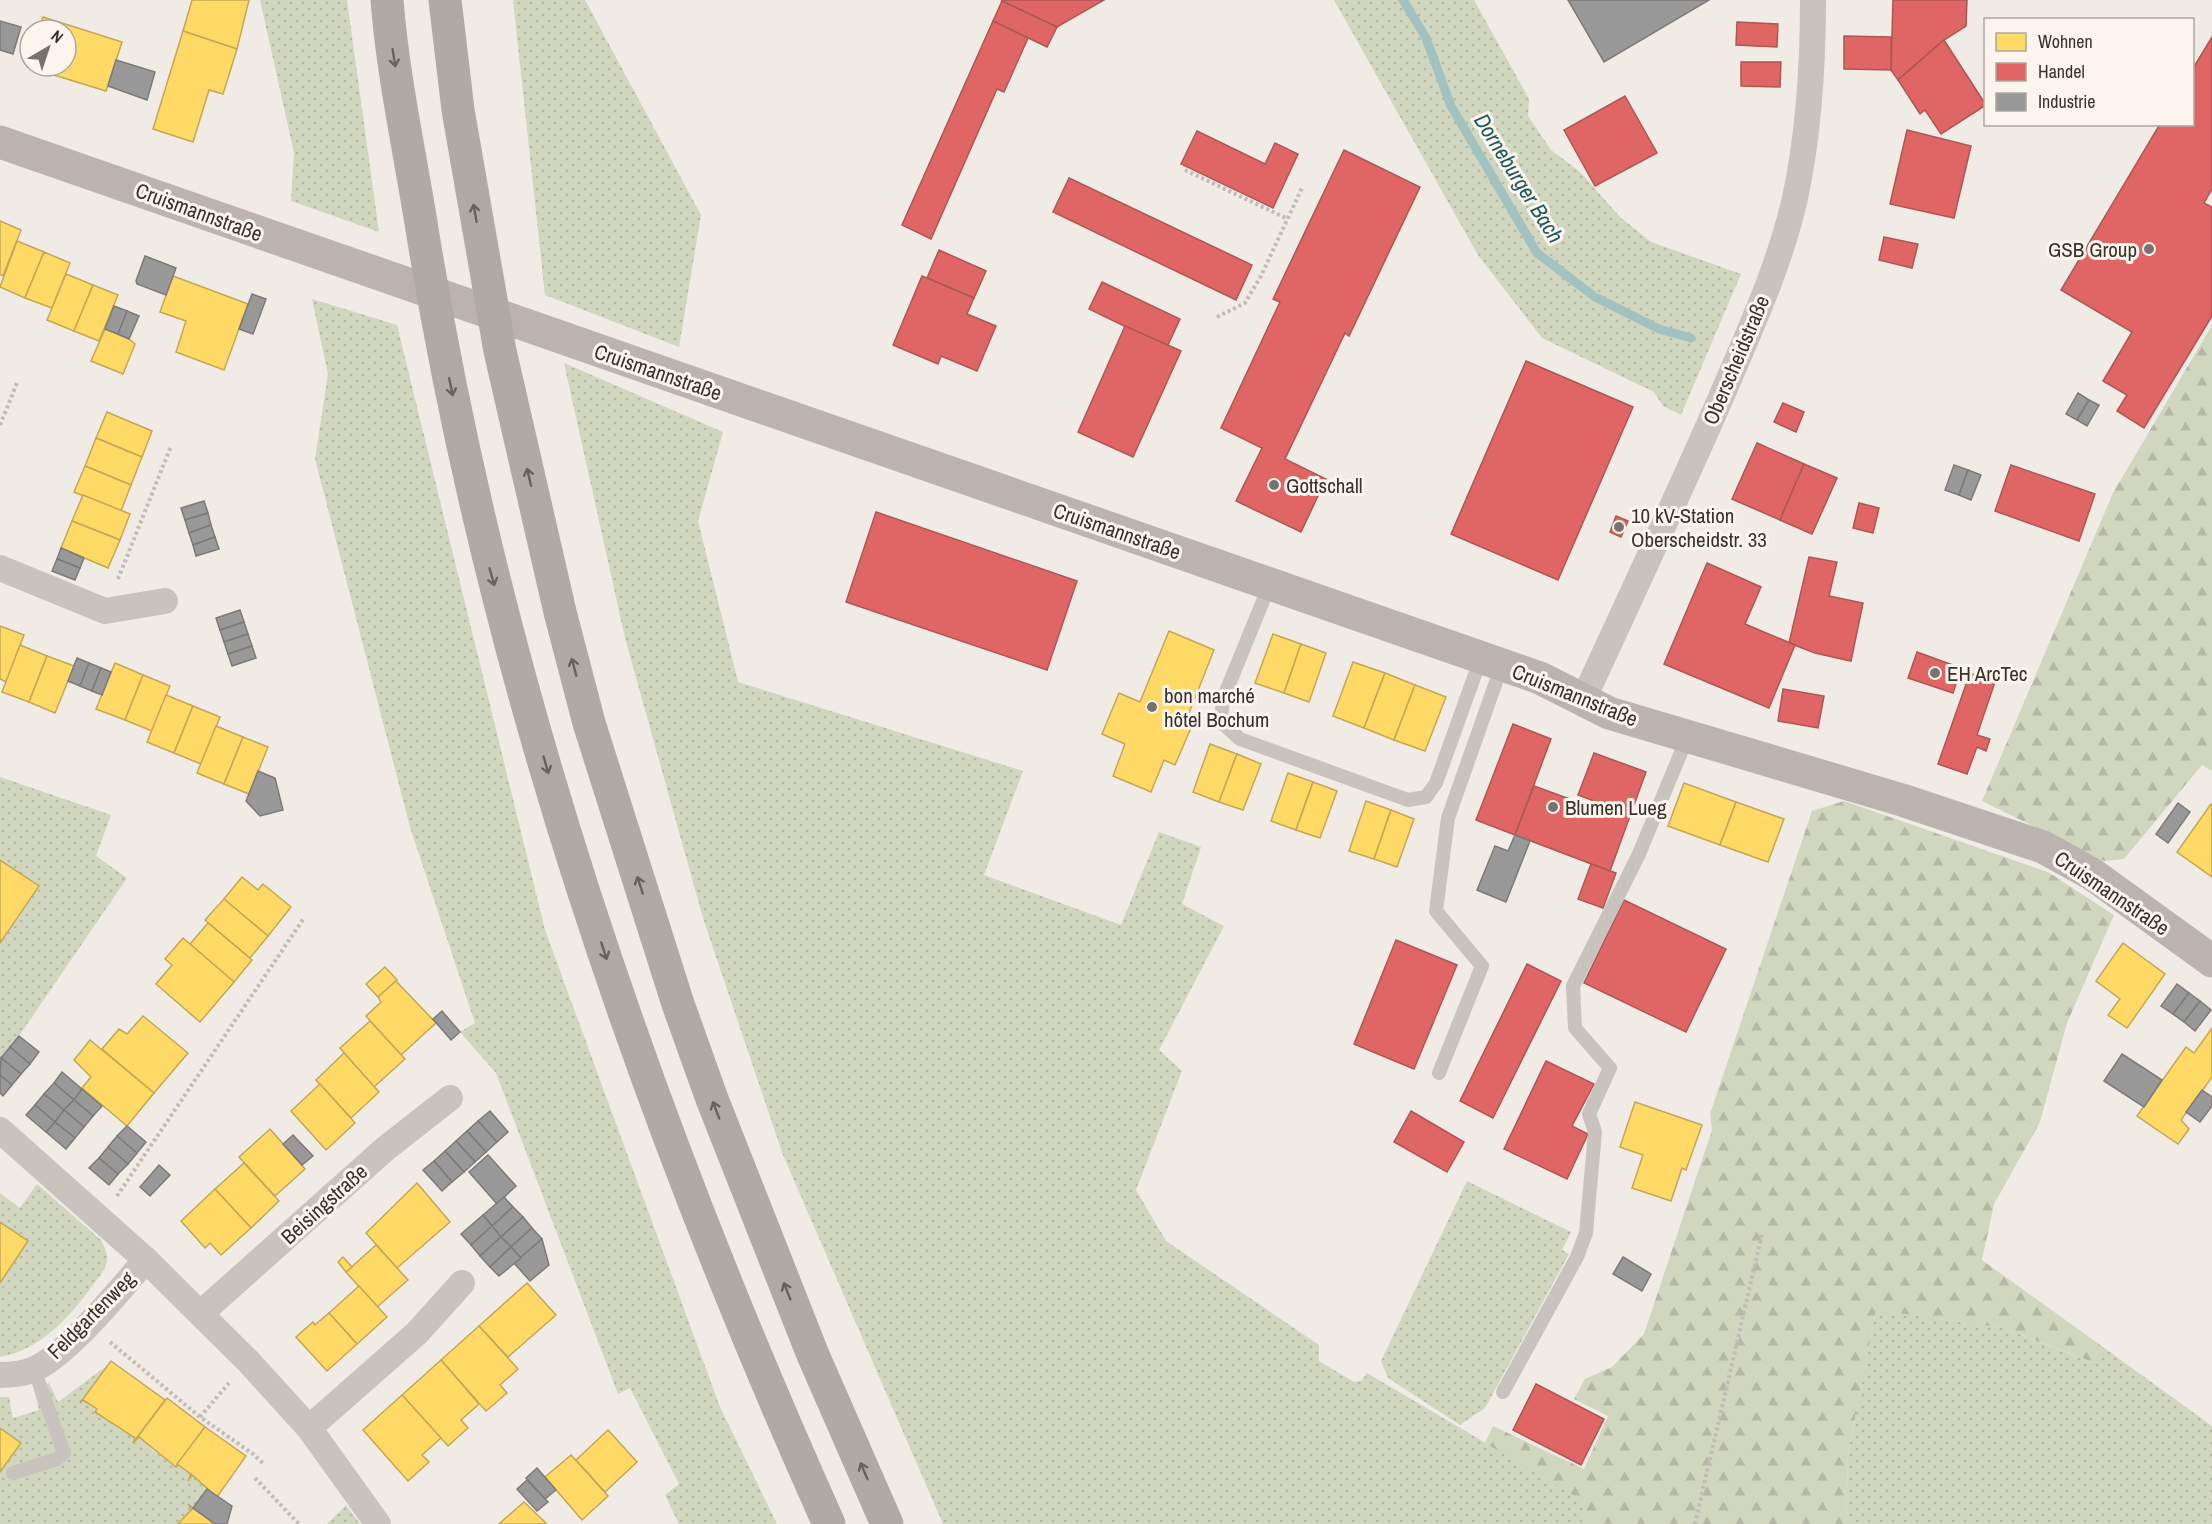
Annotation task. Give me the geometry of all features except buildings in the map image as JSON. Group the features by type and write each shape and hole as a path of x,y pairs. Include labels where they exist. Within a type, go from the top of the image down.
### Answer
{"highway":[{"path":"387,0 439,330 489,565 560,813 630,1031 764,1378 829,1524"},
{"path":"445,0 458,110 500,351 560,612 589,723 678,1004 762,1228 813,1354 887,1524"},
{"path":"450,41 469,0"}],"street":[{"name":"Oberscheidstraße","path":"1583,700 1666,523 1736,363 1781,246 1795,199 1810,105 1813,0"},
{"name":"Cruismannstraße","path":"0,142 1540,678 1609,713 1902,800 2043,847 2092,874 2212,961"},
{"path":"0,568 105,611 165,601"},
{"name":"Beisingstraße","path":"201,1313 385,1149 450,1098"},
{"path":"0,1130 102,1219 201,1313 309,1428 378,1524"},
{"name":"Feldgartenweg","path":"0,1375 34,1369 88,1324 146,1260"},
{"path":"309,1428 417,1333 462,1284"}],"lane":[{"path":"1270,585 1223,699 1221,722 1240,739 1408,800 1426,797 1436,783 1491,661"},
{"path":"1439,1073 1482,966 1436,911 1448,818 1491,661"},
{"path":"1503,1392 1577,1257 1586,1233 1595,1132 1589,1114 1610,1068 1575,1028 1573,986 1639,854 1688,738"},
{"path":"13,1473 57,1460 64,1453 34,1369"}],"path":[{"path":"1185,170 1288,219"},
{"path":"1217,317 1245,303 1261,276 1302,188"},
{"path":"0,424 17,383"},
{"path":"105,611 171,446"},
{"path":"102,1219 304,918"},
{"path":"1695,1524 1762,1234"},
{"path":"88,1324 200,1417 265,1465"},
{"path":"200,1417 248,1362"},
{"path":"255,1478 299,1524"}],"green space":[{"path":"260,0 347,0 379,232 291,201 294,153"},
{"path":"513,0 585,0 701,215 679,347 545,295"},
{"path":"1334,0 1474,0 1529,99 1528,116 1551,150 1580,172 1620,217 1651,242 1741,274 1681,415 1663,406 1654,392 1542,338 1478,255"},
{"path":"312,299 397,325 545,930 720,1407 777,1524 679,1524 665,1495 679,1484 630,1388 618,1394 496,1073 460,1032 475,1023 410,827 315,459 328,374"},
{"path":"2212,325 2212,771 2202,765 2124,859 2104,861 1982,801 2113,493"},
{"path":"564,363 723,432 698,521 738,682 1023,771 984,875 1121,925 1159,832 1201,847 1182,904 1224,926 1159,1050 1182,1071 1136,1190 1166,1241 1319,1345 1319,1361 1354,1382 1361,1381 1367,1373 1584,1501 1582,1524 943,1524 783,1155 703,918 625,638"},
{"path":"0,777 111,815 96,856 127,878 19,1036 0,1059"},
{"path":"1844,801 2048,872 2114,915 2067,1023 2040,1122 1994,1204 1982,1260 2103,1347 2092,1362 2004,1328 1876,1310 1848,1454 1846,1524 1582,1524 1583,1501 1485,1443 1493,1426 1584,1469 1608,1416 1574,1399 1585,1379 1612,1367 1644,1334 1712,1130 1710,1114 1812,811"},
{"path":"1467,1181 1571,1232 1562,1250 1569,1254 1485,1408 1460,1425 1388,1378 1381,1361"},
{"path":"37,1184 101,1240 107,1261 102,1272 81,1300 51,1332 27,1348 0,1357 0,1193 20,1208"},
{"path":"1876,1310 2004,1328 2091,1362 2103,1347 2212,1426 2212,1524 1846,1524 1848,1454"},
{"path":"108,1365 83,1400 120,1430 135,1438 134,1444 139,1437 152,1446 151,1449 191,1474 187,1480 192,1475 209,1487 193,1508 188,1504 192,1509 178,1524 0,1524 0,1397 9,1397 13,1418 39,1410 34,1390 49,1383 58,1402"},
{"path":"346,1505 360,1524 327,1524"}],"waterway":[{"name":"Dorneburger Bach","path":"1403,0 1426,38 1451,106 1537,253 1595,297 1659,329 1691,338"}],"place":[{"name":"GSB Group","path":"2149,249"},
{"name":"Gottschall","path":"1274,485"},
{"name":"10 kV-Station Oberscheidstr. 33","path":"1619,527"},
{"name":"EH ArcTec","path":"1935,673"},
{"name":"bon marché hôtel Bochum","path":"1152,707"},
{"name":"Blumen Lueg","path":"1553,807"}]}
